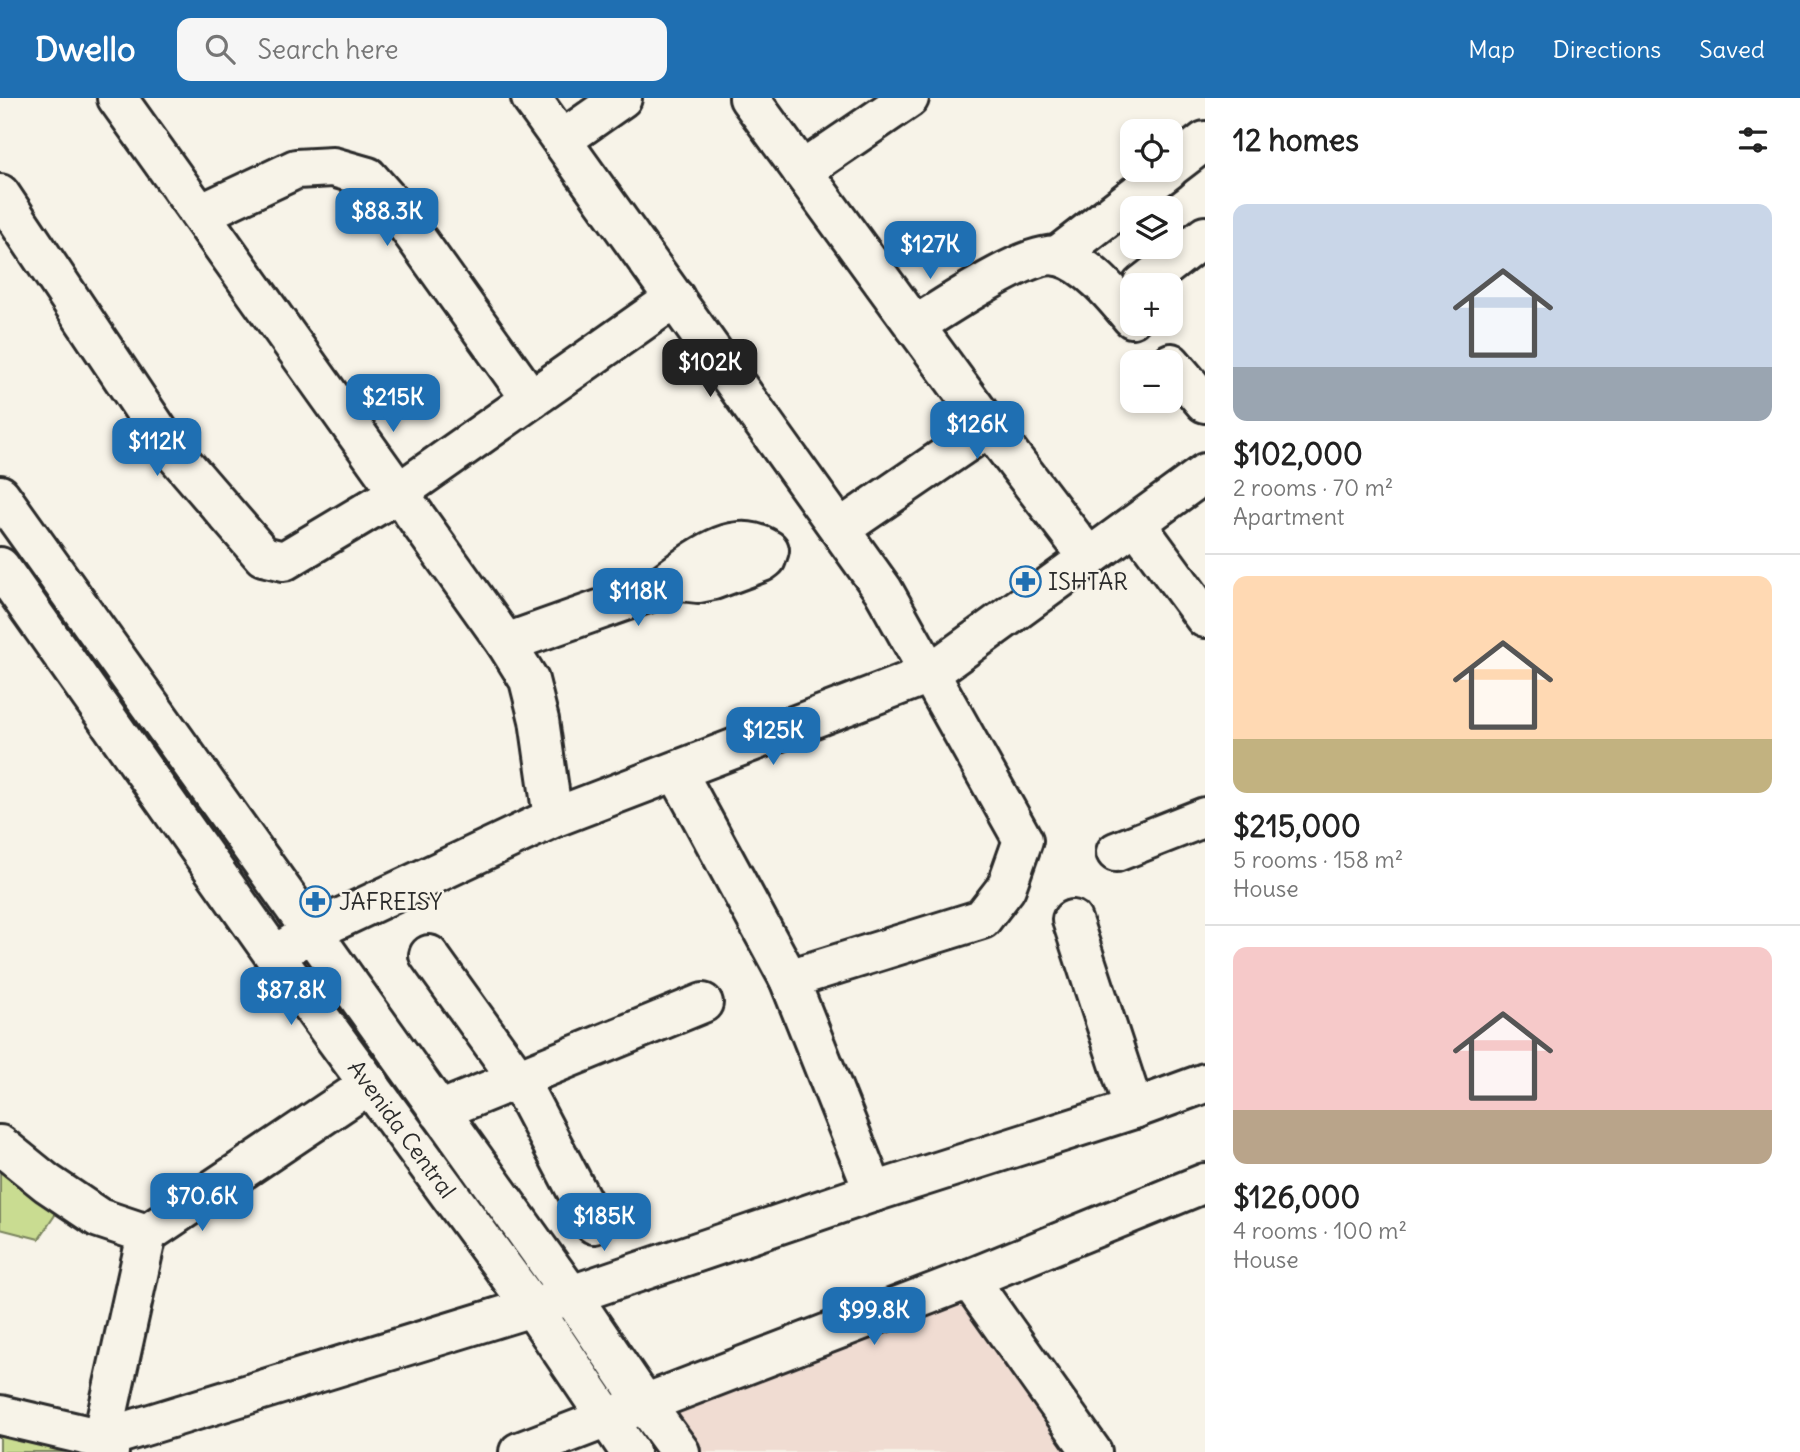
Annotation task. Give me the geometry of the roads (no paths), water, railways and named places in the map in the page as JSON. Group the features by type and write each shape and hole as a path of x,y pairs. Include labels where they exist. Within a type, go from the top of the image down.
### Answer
{"street":[{"path":"117,98 506,643 529,680 539,720 553,818"},
{"path":"531,98 883,590 1023,839 1006,888 982,919 789,979"},
{"path":"562,141 622,98"},
{"path":"749,98 989,428 1089,558"},
{"path":"802,171 909,98"},
{"path":"1183,158 1205,141"},
{"path":"200,214 296,169 332,167 368,177 391,202 531,399"},
{"path":"915,326 1030,259 1057,256 1152,182"},
{"path":"0,194 170,447 264,556 284,561 398,494 675,298"},
{"path":"1166,273 1205,236"},
{"path":"1057,256 1086,271 1120,296"},
{"path":"1183,378 1205,403"},
{"path":"840,529 989,428"},
{"path":"274,955 311,932 553,818 929,674 1205,473"},
{"path":"0,495 680,1452"},
{"path":"1136,524 1205,618"},
{"name":"Avenida Central","path":"0,567 274,955 532,1307 630,1452"},
{"path":"506,643 650,592 671,580"},
{"path":"677,772 789,979 874,1192"},
{"path":"1116,852 1205,817"},
{"path":"1073,920 1134,1109"},
{"path":"429,955 518,1079 594,1224"},
{"path":"439,1111 703,1003"},
{"path":"0,1415 106,1446 571,1295 874,1192 1134,1109 1205,1083"},
{"path":"106,1446 147,1234 370,1084"},
{"path":"0,1144 47,1183 99,1217 147,1234"},
{"path":"519,1452 969,1279 1205,1183"},
{"path":"969,1279 1092,1452"}],"place":[{"name":"ISHTAR","path":"1025,582"},
{"name":"JAFREISY","path":"316,902"}]}
